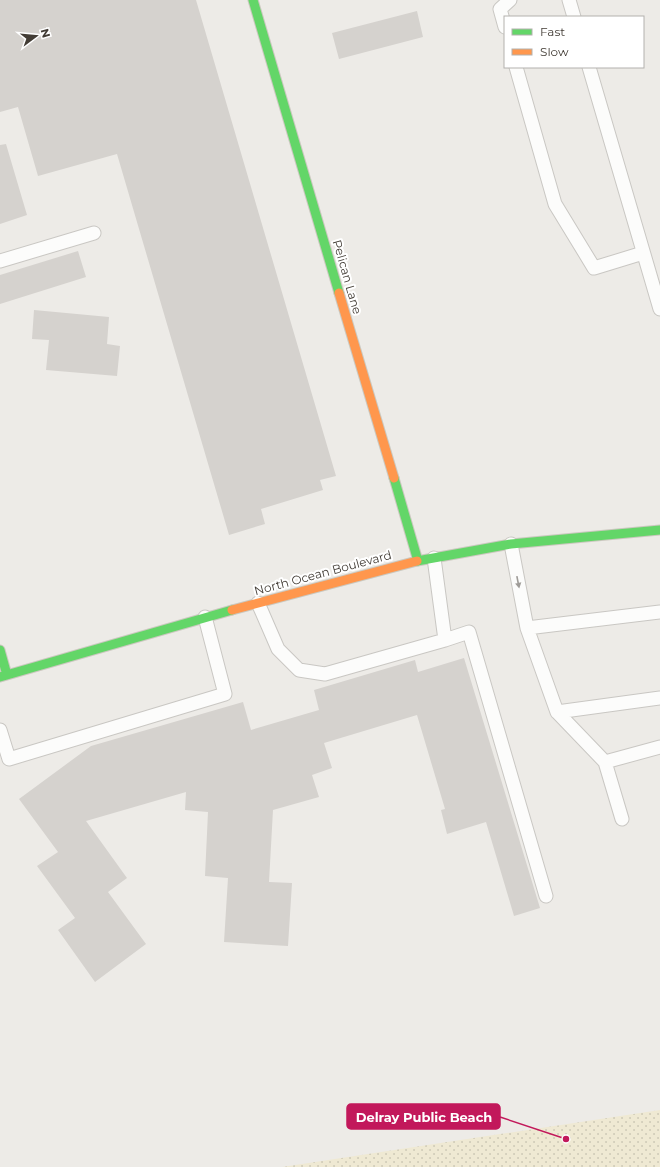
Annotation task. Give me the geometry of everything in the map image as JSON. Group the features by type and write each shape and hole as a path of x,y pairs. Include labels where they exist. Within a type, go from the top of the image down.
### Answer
{"main road":[{"name":"Pelican Lane","path":"253,0 418,561"},
{"name":"North Ocean Boulevard","path":"4,676 204,617 418,561 511,544 660,530"},
{"path":"0,650 4,676"}],"lane":[{"path":"504,23 500,9 510,0"},
{"path":"569,0 574,16"},
{"path":"516,68 555,204 594,268 643,253"},
{"path":"589,68 660,309"},
{"path":"0,260 94,233"},
{"path":"511,544 527,628 557,712 606,762 622,819"},
{"path":"434,558 445,640"},
{"path":"258,603 278,649 299,670 324,674 469,632 546,896"},
{"path":"527,628 660,612"},
{"path":"0,730 8,759 226,694 204,617"},
{"path":"557,712 660,698"},
{"path":"606,762 660,747"}],"sand":[{"path":"660,1110 660,1167 282,1167"}],"building":[{"path":"0,0 196,0 336,476 320,480 323,490 261,509 265,524 229,535 117,154 38,176 18,107 0,112"},
{"path":"417,11 423,37 339,59 332,33"},
{"path":"6,144 27,215 0,224 0,145"},
{"path":"78,251 86,277 0,304 0,275"},
{"path":"34,310 109,317 107,344 120,346 117,376 46,370 49,340 32,339"},
{"path":"464,658 540,908 514,916 486,822 447,834 441,810 445,809 417,715 324,743 332,768 312,775 319,797 273,810 269,882 292,883 288,946 224,942 228,878 205,876 208,812 185,810 186,792 86,821 127,878 108,892 146,944 95,982 58,930 75,918 37,866 58,852 19,799 91,746 243,702 251,730 319,710 314,690 415,660 418,672"}],"traffic: fast":[{"path":"253,0 339,293"},
{"path":"394,478 418,561"},
{"path":"417,561 511,544 660,530"},
{"path":"0,677 232,610"},
{"path":"0,650 7,675"}],"traffic: slow":[{"path":"339,293 394,478"},
{"path":"232,610 417,561"}],"place":[{"name":"Delray Public Beach","path":"566,1139"}]}
